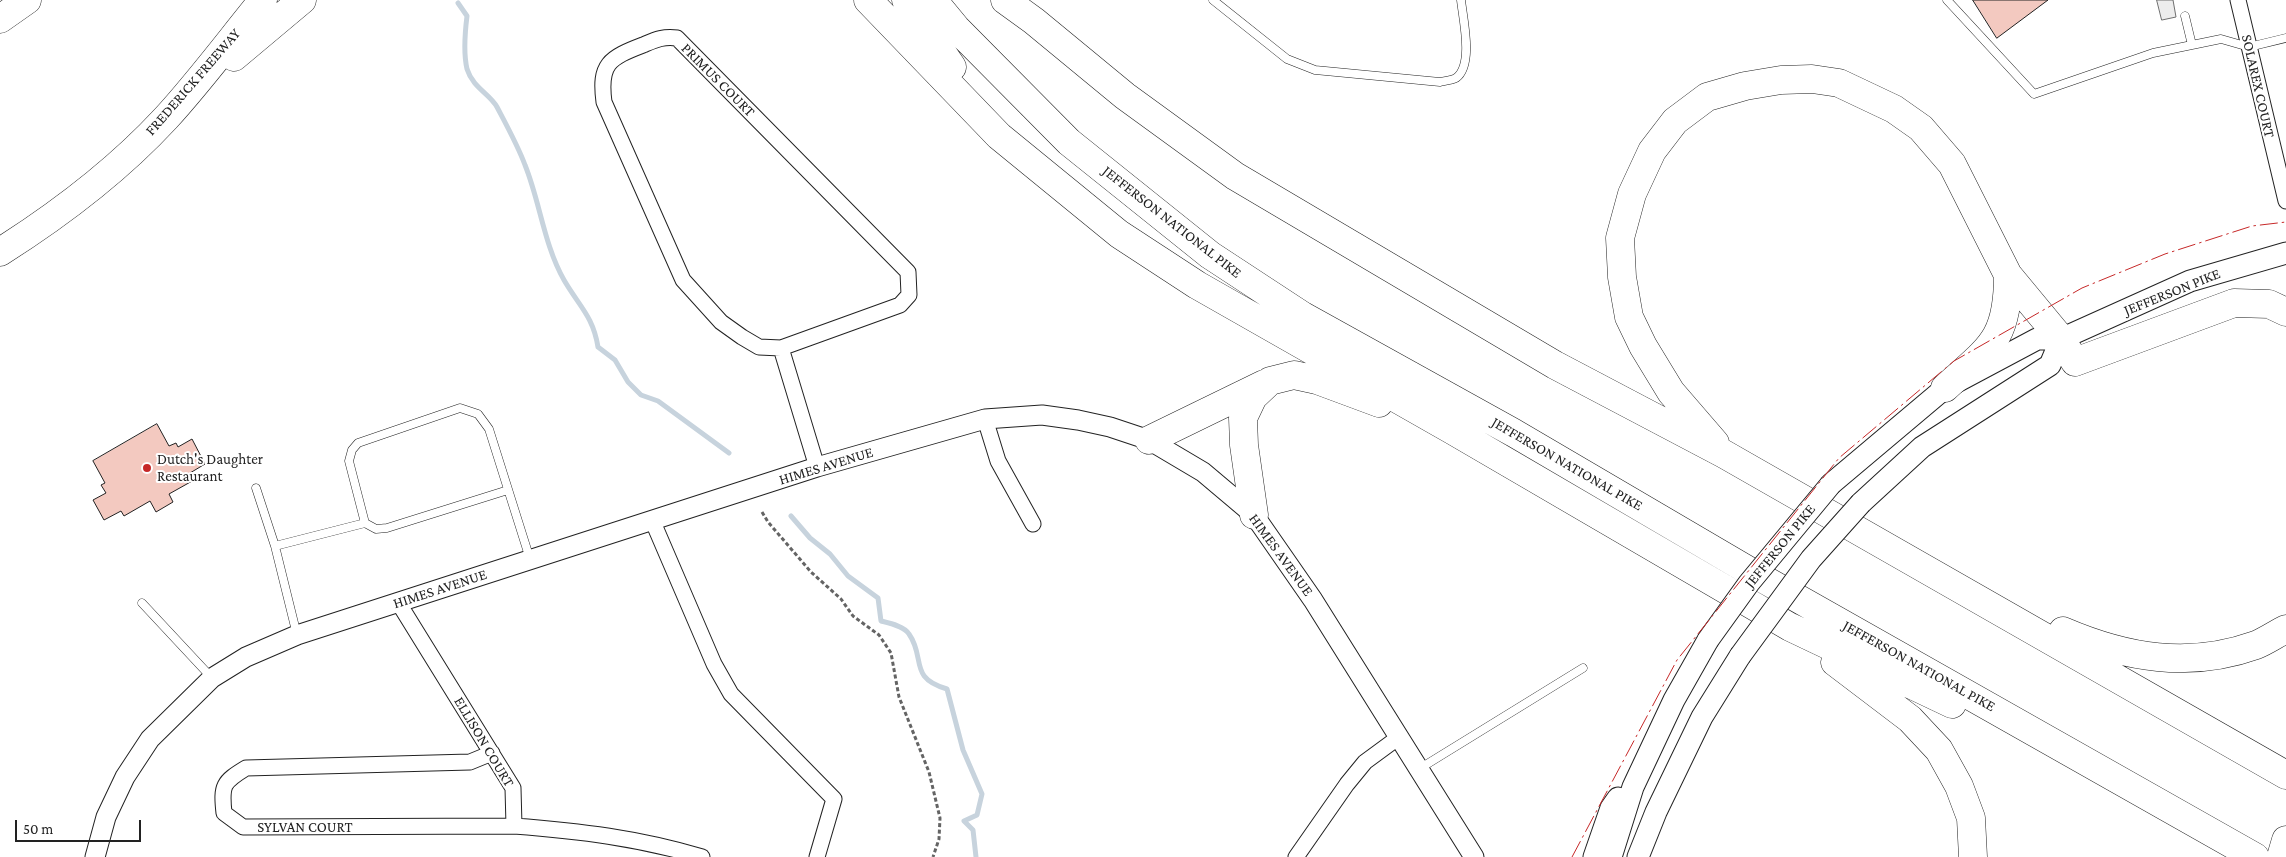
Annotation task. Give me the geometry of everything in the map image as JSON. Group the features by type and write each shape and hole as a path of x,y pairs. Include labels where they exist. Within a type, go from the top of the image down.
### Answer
{"highway":[{"path":"0,19 27,0"},
{"name":"FREDERICK FREEWAY","path":"0,252 48,221 101,180 166,118 263,0"},
{"path":"166,118 263,31 302,0"},
{"path":"868,0 999,136 1119,234 1197,285 1452,430 1790,627 2181,814"},
{"path":"906,0 999,136"},
{"name":"JEFFERSON NATIONAL PIKE","path":"933,0 956,28 1069,142 1210,255 1302,316 1514,433 1750,572 2255,857"},
{"path":"1004,0 1028,11 1125,96 1235,176 1555,366 1724,454 2286,775"},
{"path":"1724,454 1671,392 1643,346 1629,317 1622,277 1620,238 1632,194 1652,151 1675,121 1707,97 1744,86 1781,80 1812,78 1839,82 1894,109 1922,128 1952,164 2008,275 2061,339 2075,362 2234,304 2269,304 2286,312"},
{"path":"1945,388 1990,348 2000,334 2007,312 2008,275"},
{"path":"1149,440 1270,381 1294,375 1316,380 1452,430"},
{"path":"1254,515 1244,444 1244,418 1253,397 1270,381"},
{"path":"1950,582 2094,645 2134,655 2181,660 2223,654 2257,644 2286,629"},
{"path":"1790,627 1910,719 1939,750 1959,786 1971,818 1973,857"},
{"path":"2281,857 2286,840"}],"main road":[{"name":"JEFFERSON PIKE","path":"1611,857 1633,787 1674,700 1708,640 1749,583 1831,484 1945,388 2037,339 2061,339 2190,281 2286,253"},
{"path":"1638,857 1656,812 1702,718 1740,656 1811,559 1861,503 1922,447 2050,365 2061,339"},
{"path":"1594,857 1611,808 1619,797 1633,787"}],"street":[{"name":"SOLAREX COURT","path":"2238,0 2286,201"},
{"name":"PRIMUS COURT","path":"664,36 677,38 908,272 909,295 900,305 780,348 759,347 742,337 721,322 683,280 604,102 601,81 607,66 618,55 664,36"},
{"path":"780,348 817,467"},
{"name":"HIMES AVENUE","path":"95,857 106,817 130,770 150,739 212,678 246,657 298,635 653,522 817,467 985,419 1042,415 1110,427 1149,440 1203,472 1254,515 1313,600 1474,857"},
{"path":"985,419 998,461 1033,524"},
{"path":"653,522 714,664 731,694 834,799 817,857"},
{"name":"ELLISON COURT","path":"398,602 513,788 514,826"},
{"path":"1296,857 1346,784 1365,762 1399,736"},
{"name":"SYLVAN COURT","path":"492,753 470,762 246,768 228,779 222,795 224,813 244,826 514,826"},
{"path":"514,826 594,832 670,847 702,857"}],"lane":[{"path":"1213,0 1287,59 1299,65 1315,70 1440,82 1455,79 1463,70 1466,55 1461,0"},
{"path":"1947,0 2034,94 2153,53 2221,39 2249,47 2286,38"},
{"path":"2184,16 2192,45"},
{"path":"508,490 387,528 376,529 365,522 349,461 352,450 358,443 460,408 478,414 489,429 530,560"},
{"path":"256,488 275,546 298,635"},
{"path":"275,546 365,522"},
{"path":"142,603 212,678"},
{"path":"1419,768 1583,668"}],"path":[{"path":"762,512 768,522 811,572 841,599 853,616 879,636 891,653 899,697 929,772 940,818 939,839 933,857"}],"shaded area":[{"path":"2157,0 2173,0 2176,17 2162,20"}],"building":[{"path":"1973,0 2048,0 1997,38"},
{"name":"Dutch's Daughter Restaurant","path":"157,424 169,446 176,443 178,447 192,439 205,464 190,473 194,480 169,494 173,502 156,512 150,501 124,516 121,511 104,520 93,500 106,493 101,485 105,483 93,461"}],"waterway":[{"path":"458,3 467,16 465,35 467,69 477,86 494,102 516,143 530,179 557,267 589,319 598,347 615,360 628,382 641,395 658,401 729,453"},
{"path":"791,516 810,538 830,554 848,576 878,598 881,621 896,625 907,631 917,651 922,673 927,679 947,689 963,750 982,794 977,815 964,821 973,830 976,857"}],"power":[{"path":"1572,857 1677,660 1839,458 1954,361 2082,288 2165,254 2252,226 2286,222"}],"place":[{"name":"Dutch's Daughter Restaurant","path":"147,468"}]}
